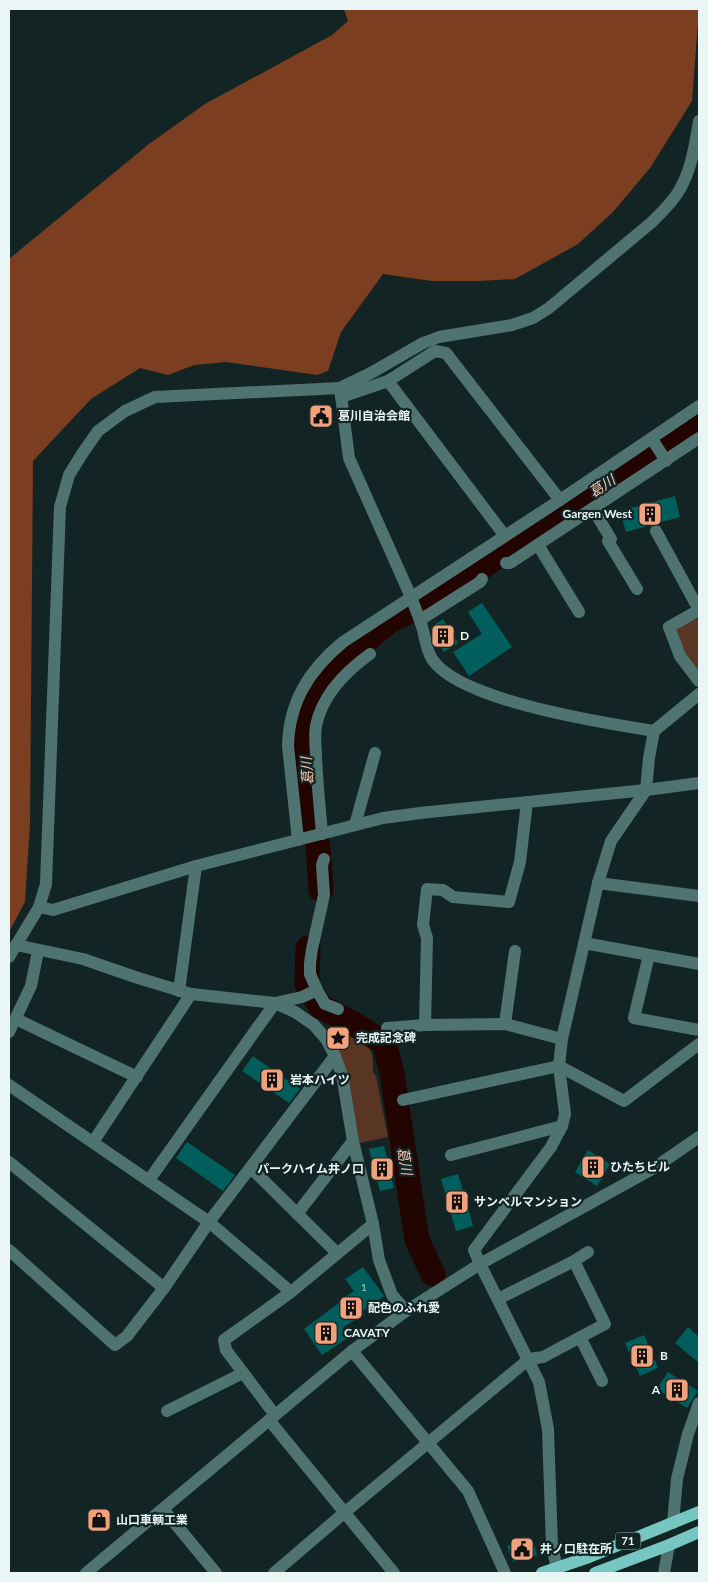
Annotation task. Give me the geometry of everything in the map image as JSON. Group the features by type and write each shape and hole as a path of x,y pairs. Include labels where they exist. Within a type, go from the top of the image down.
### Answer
{"main road":[{"name":"71","path":"542,1573 557,1571 699,1512"},
{"name":"71","path":"596,1573 699,1532"}],"street":[{"path":"340,393 423,343 439,337 512,325 533,318 549,308 652,222 680,191 689,171 699,121"},
{"path":"9,957 39,907 46,884 60,507 69,475 98,431 125,411 156,397 340,393 388,381 435,352 446,354 560,500"},
{"path":"388,381 505,536"},
{"path":"340,393 349,458 411,597 431,658 453,678 482,691 536,708 654,731"},
{"path":"298,840 288,740 294,706 318,664 343,642 560,500 699,406"},
{"path":"652,438 666,461"},
{"path":"506,563 510,563 593,510 699,438"},
{"path":"593,510 611,539 608,541 637,590"},
{"path":"656,531 699,610 669,627 680,656 699,681"},
{"path":"538,545 579,612"},
{"path":"420,620 482,579"},
{"path":"321,834 315,728 326,699 335,686 350,669 370,654"},
{"path":"557,1571 552,1546 548,1429 539,1382 474,1250 552,1148 562,1126 565,1114 559,1066 562,1039 598,883 611,841 646,790 654,731 699,694"},
{"path":"355,825 375,753"},
{"path":"39,907 52,910 196,866 384,818 699,783"},
{"path":"425,1025 427,938 423,925 426,889 442,890 453,896 509,902 520,862 527,802"},
{"path":"324,859 322,865 324,895 310,963 310,974 325,1004 338,1009"},
{"path":"93,1142 137,1076 185,993 196,866"},
{"path":"598,883 699,896"},
{"path":"584,943 699,964"},
{"path":"16,945 38,951 83,958 185,993 275,1003 295,1012 314,1026 326,1039 342,1075 353,1141 373,1224 379,1260 392,1295 406,1311"},
{"path":"9,1032 31,986 38,951"},
{"path":"505,1024 515,951"},
{"path":"649,955 634,1018 699,1030"},
{"path":"149,1180 275,1003 302,997 317,990"},
{"path":"16,1019 137,1076"},
{"path":"387,1028 425,1025 505,1024 562,1039"},
{"path":"403,1100 559,1066 624,1101 699,1044"},
{"path":"9,1250 115,1345 127,1336 164,1288 210,1222 335,1056"},
{"path":"9,1085 210,1222 291,1292"},
{"path":"451,1155 562,1126"},
{"path":"86,1573 352,1351 406,1311 480,1264 654,1168 699,1137"},
{"path":"297,1214 353,1141"},
{"path":"9,1162 164,1288"},
{"path":"251,1168 336,1253"},
{"path":"373,1224 291,1292 224,1340 226,1350 272,1417 344,1512 394,1573"},
{"path":"498,1299 588,1252"},
{"path":"274,1573 344,1512 528,1359 543,1357 605,1324 574,1261"},
{"path":"580,1337 602,1381"},
{"path":"352,1351 468,1491 505,1573"},
{"path":"167,1411 243,1373"},
{"path":"672,1523 677,1479 688,1434 699,1402"},
{"path":"163,1508 216,1573"},
{"path":"664,1573 669,1545"}],"shaded area":[{"path":"344,9 699,9 692,101 650,168 613,212 578,244 515,279 432,281 383,274 341,332 328,371 317,375 226,362 194,365 168,375 140,368 91,399 33,461 30,824 25,902 9,932 9,259 149,144 205,104 332,35 348,21"},
{"path":"699,618 699,674 685,654 676,631 679,626"},
{"path":"347,1034 357,1038 371,1051 373,1071 376,1076 388,1137 360,1143 336,1049"}],"building":[{"name":"葛川自治会館","path":"328,406 331,423 314,426 312,409"},
{"name":"Gargen West","path":"675,496 680,517 626,532 620,511"},
{"path":"482,603 512,647 469,676 453,652 482,634 468,612"},
{"name":"D","path":"443,619 458,643 444,652 432,634 431,627"},
{"name":"岩本ハイツ","path":"253,1056 300,1089 289,1103 242,1071"},
{"path":"187,1142 235,1175 223,1191 176,1158"},
{"name":"パークハイム井ノ口","path":"384,1146 394,1188 380,1191 369,1149"},
{"name":"ひたちビル","path":"588,1150 610,1164 597,1186 575,1172"},
{"name":"サンベルマンション","path":"458,1174 473,1226 456,1231 441,1179"},
{"path":"363,1267 384,1296 362,1311 364,1314 342,1328 349,1337 322,1355 304,1329 354,1291 345,1279"},
{"path":"688,1327 699,1337 699,1363 675,1343"},
{"name":"B","path":"644,1335 658,1368 640,1376 625,1343"},
{"name":"A","path":"668,1372 698,1391 687,1408 657,1389"},
{"name":"井ノ口駐在所","path":"532,1538 537,1555 513,1562 507,1546"}],"waterway":[{"name":"葛川","path":"321,890 318,847 310,808 305,751 307,716 316,692 327,677 354,650 389,621 435,598 699,420"},
{"name":"葛川","path":"308,948 307,985 320,1006 384,1043 392,1073 417,1240 433,1274"}],"place":[{"name":"葛川自治会館","path":"321,416"},
{"name":"Gargen West","path":"650,514"},
{"name":"D","path":"443,636"},
{"name":"完成記念碑","path":"338,1038"},
{"name":"岩本ハイツ","path":"272,1080"},
{"name":"ひたちビル","path":"593,1167"},
{"name":"パークハイム井ノ口","path":"382,1169"},
{"name":"サンベルマンション","path":"457,1202"},
{"name":"配色のふれ愛","path":"351,1308"},
{"name":"CAVATY","path":"326,1333"},
{"name":"B","path":"642,1356"},
{"name":"A","path":"677,1390"},
{"name":"山口車輌工業","path":"99,1520"},
{"name":"井ノ口駐在所","path":"522,1549"}]}
